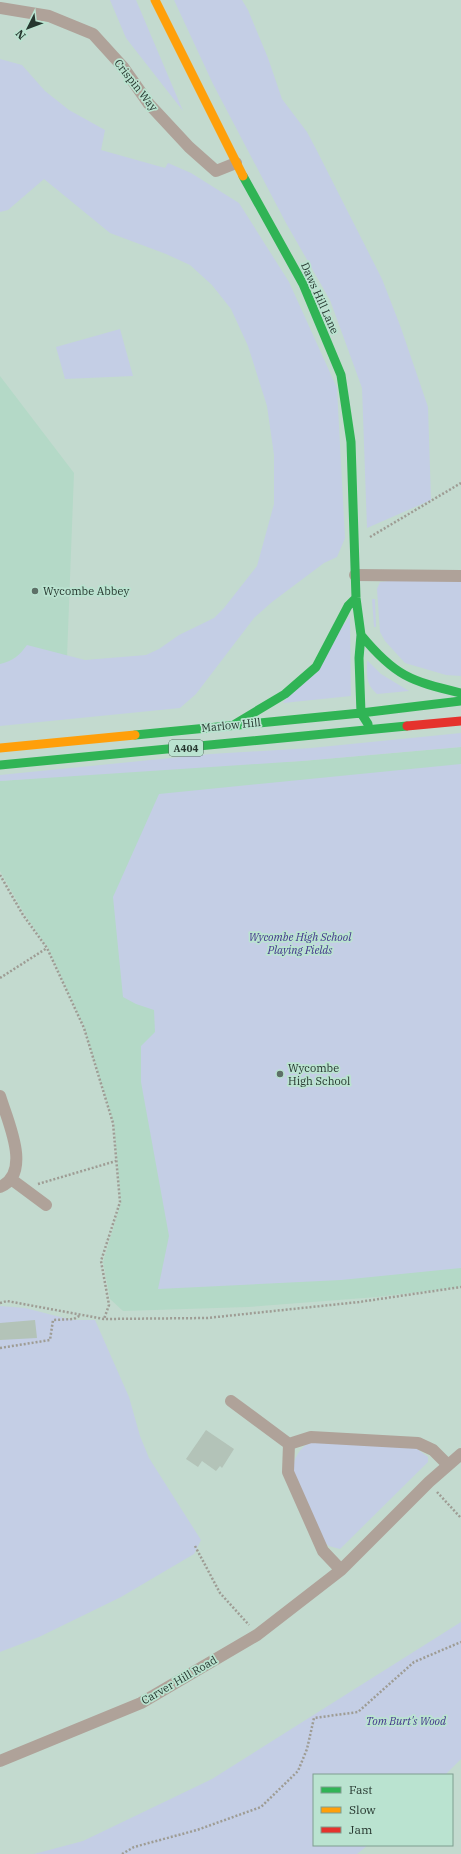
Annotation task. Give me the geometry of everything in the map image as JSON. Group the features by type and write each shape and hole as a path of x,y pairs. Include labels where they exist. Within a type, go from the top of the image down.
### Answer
{"street":[{"name":"Daws Hill Lane","path":"155,0 236,163 303,284 341,375 351,442 356,598 361,635 359,658 361,713"},
{"name":"Crispin Way","path":"0,8 49,16 93,34 123,67 150,104 189,147 216,171 236,163"},
{"path":"355,575 461,576"},
{"path":"235,724 285,694 316,667 348,606 356,598"},
{"path":"361,635 384,663 400,675 418,683 461,693"},
{"name":"Marlow Hill","path":"0,748 235,724 361,713 461,701"},
{"path":"361,713 371,728"},
{"name":"Marlow Hill","path":"0,765 371,728 461,721"},
{"path":"0,1096 17,1154 15,1171 11,1179 0,1187"},
{"path":"11,1179 46,1205"},
{"path":"230,1401 289,1444"},
{"path":"289,1444 311,1437 418,1443 433,1450 448,1465"},
{"path":"289,1444 288,1472 323,1551 341,1570"},
{"name":"Carver Hill Road","path":"0,1761 141,1703 257,1635 341,1570 429,1482 461,1454"}],"path":[{"path":"354,546 461,483"},
{"path":"0,875 23,915 47,948 84,1028 113,1124 120,1202 101,1261 109,1305 104,1319"},
{"path":"0,978 47,948"},
{"path":"23,1188 116,1161"},
{"path":"0,1303 7,1301 104,1319 207,1318 359,1302 461,1287"},
{"path":"0,1348 50,1340 53,1320 74,1320 81,1314"},
{"path":"429,1482 461,1518"},
{"path":"195,1546 220,1593 257,1635"},
{"path":"122,1854 134,1847 197,1830 261,1807 298,1771 307,1749 314,1718 358,1712 414,1662 461,1642"}],"shaded area":[{"name":"Wycombe Abbey","path":"0,376 74,473 65,710 0,719"},
{"name":"Wycombe High School Playing Fields","path":"461,747 461,1287 377,1297 248,1307 123,1311 110,1299 103,1262 121,1202 114,1124 83,1024 48,948 25,915 0,871 0,781 178,767 302,761"}],"green space":[{"path":"110,0 136,0 183,111 126,38"},
{"path":"174,0 242,0 248,10 268,58 282,99 307,132 316,149 382,279 401,328 428,407 431,500 367,528 362,388 330,300 286,223 213,84"},
{"path":"0,59 22,65 45,91 69,110 105,130 101,150 165,168 168,163 191,173 239,203 289,282 337,388 345,538 337,557 324,563 272,602 254,618 196,694 180,708 0,726 0,664 15,658 27,645 85,660 146,655 159,649 179,635 214,618 224,608 257,566 274,504 274,455 267,406 248,346 231,309 212,285 190,265 166,254 110,233 44,179 8,210 0,212"},
{"path":"120,329 133,376 65,379 56,347"},
{"path":"405,579 461,582 461,676 446,675 405,663 385,641 380,632 377,589 380,582"},
{"path":"372,599 375,599 376,627 374,627"},
{"path":"350,616 351,696 283,703"},
{"path":"367,660 381,674 409,691 377,694 369,683 367,674"},
{"path":"461,733 461,747 302,761 0,781 0,775 211,754 311,748"},
{"name":"Wycombe High School Playing Fields","path":"461,764 461,1268 341,1280 158,1289 169,1236 141,1082 141,1046 155,1032 154,1010 136,1004 123,997 113,897 159,794"},
{"path":"0,1306 25,1308 72,1320 95,1320 129,1397 140,1436 149,1458 201,1540 194,1554 121,1597 39,1637 0,1652"},
{"path":"313,1441 416,1448 428,1457 428,1462 340,1549 329,1546 322,1541 292,1474 295,1459 300,1450"},
{"name":"Tom Burt's Wood","path":"461,1622 461,1759 446,1774 313,1774 313,1846 367,1846 357,1854 34,1854 83,1841 212,1779"}],"building":[{"path":"35,1320 37,1338 0,1340 0,1323"},
{"path":"206,1430 234,1449 222,1468 220,1466 216,1471 202,1461 198,1467 186,1459"}],"traffic: fast":[{"path":"243,176 303,284 341,375 351,442 356,598 361,635 359,658 361,713 368,724"},
{"path":"235,724 285,694 316,667 348,606 356,598"},
{"path":"361,635 384,660 405,675 429,685 461,693"},
{"path":"135,735 361,713 461,701"},
{"path":"0,765 407,726"}],"traffic: slow":[{"path":"155,0 243,176"},
{"path":"0,748 135,735"}],"traffic: jam":[{"path":"407,726 461,721"}],"place":[{"name":"Wycombe Abbey","path":"35,591"},
{"name":"Wycombe High School","path":"280,1074"}]}
